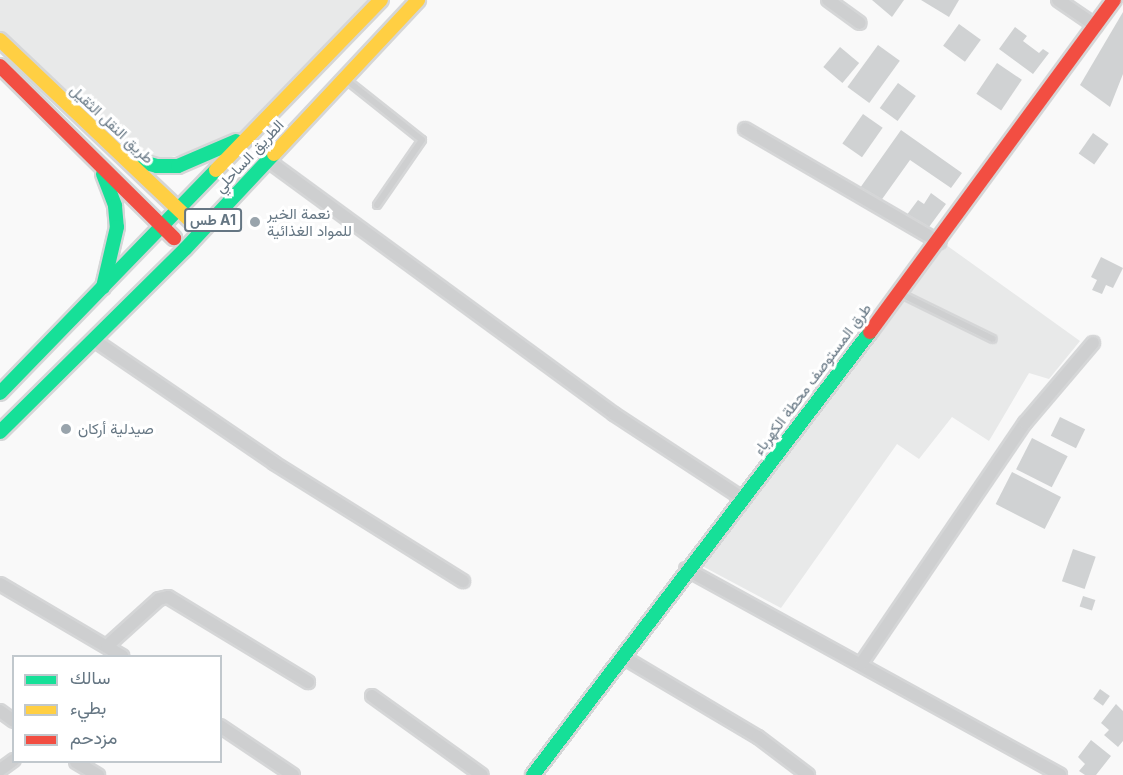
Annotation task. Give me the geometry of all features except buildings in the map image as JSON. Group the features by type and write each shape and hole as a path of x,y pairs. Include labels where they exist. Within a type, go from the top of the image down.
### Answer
{"main road":[{"name":"الطريق الساحلي","path":"0,393 163,228 250,133 381,0"},
{"name":"الطريق الساحلي","path":"0,432 185,249 418,0"},
{"name":"طرق المستوصف محطة الكهرباء","path":"533,775 623,657 686,569 898,292 939,242 1114,0"},
{"name":"طريق النقل الثقيل","path":"0,40 114,151 202,231"},
{"path":"0,66 185,249"},
{"path":"114,151 145,164 178,166 202,159 250,133"},
{"path":"95,160 110,190 117,227 102,290"}],"street":[{"path":"828,0 860,22"},
{"path":"1058,0 1096,26"},
{"path":"745,129 939,242"},
{"path":"267,160 614,414 742,498"},
{"path":"94,340 274,463 463,581"},
{"path":"861,664 1024,423 1093,343"},
{"path":"686,569 1060,775"},
{"path":"0,584 119,655"},
{"path":"107,646 159,599 168,597 308,682"},
{"path":"623,657 758,737 808,775"},
{"path":"372,696 482,775"},
{"path":"222,727 293,775"},
{"path":"78,763 98,775"}],"lane":[{"path":"344,78 422,140 377,205"},
{"path":"898,292 993,339"}],"shaded area":[{"path":"0,0 381,0 228,144 145,163 0,40"},
{"path":"942,242 1080,341 1049,379 1029,373 989,441 952,417 919,459 897,444 781,608 687,558"}],"traffic: fast":[{"path":"129,158 157,166 178,166 236,141"},
{"path":"0,432 185,249 274,154"},
{"path":"0,393 216,170"},
{"path":"103,174 115,206 117,227 103,287"},
{"path":"533,775 870,332"}],"traffic: slow":[{"path":"216,170 381,0"},
{"path":"274,154 418,0"},
{"path":"0,40 190,220"}],"traffic: jam":[{"path":"870,332 1114,0"},
{"path":"0,66 174,238"}],"place":[{"name":"نعمة الخير للمواد الغذائية","path":"255,222"},
{"name":"صيدلية أركان","path":"66,429"}]}
